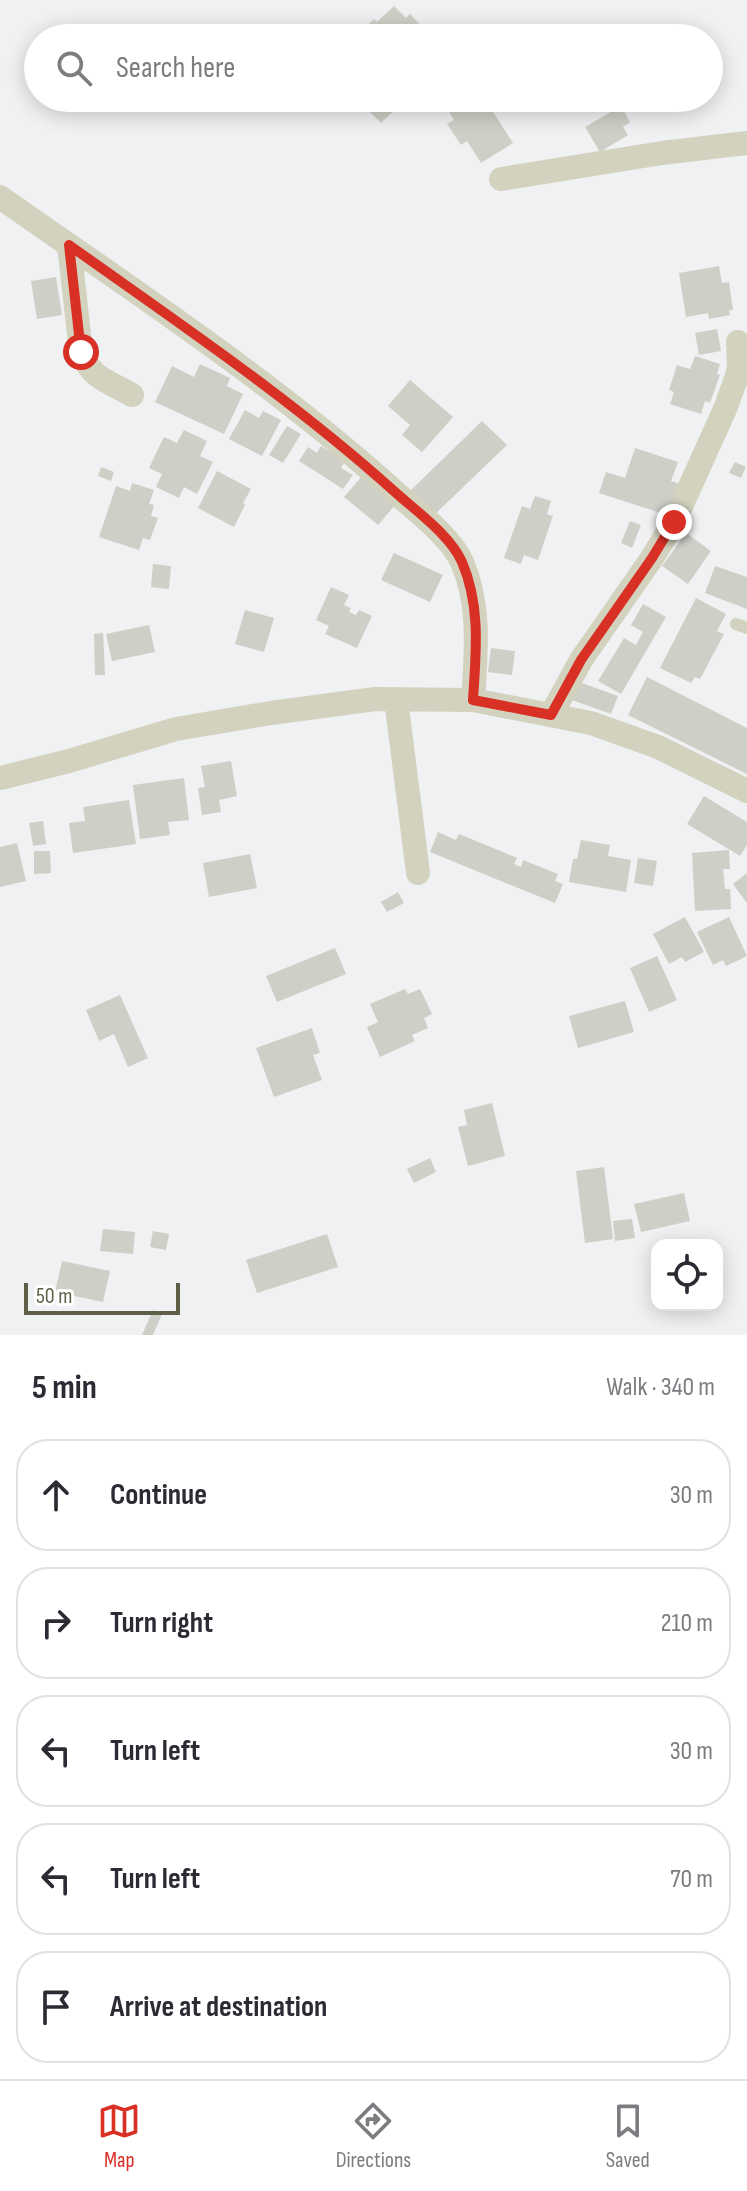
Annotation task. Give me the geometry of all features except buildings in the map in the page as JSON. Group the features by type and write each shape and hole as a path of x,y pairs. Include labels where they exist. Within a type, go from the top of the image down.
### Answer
{"street":[{"path":"501,179 662,153 747,143"},
{"path":"0,197 237,363 363,463 439,531 461,559 474,597 477,649 473,700"},
{"path":"69,245 81,352 88,368 96,376 132,395"},
{"path":"551,715 581,660 674,522 736,379 739,369 738,342"},
{"path":"1,773 69,761 176,729 271,713 375,699 473,700 591,723 658,747 747,791"},
{"path":"396,699 418,873"}],"route":[{"path":"81,352 69,245 237,363 363,463 439,531 461,559 474,597 477,649 473,700 551,715 581,660 674,522"}]}
